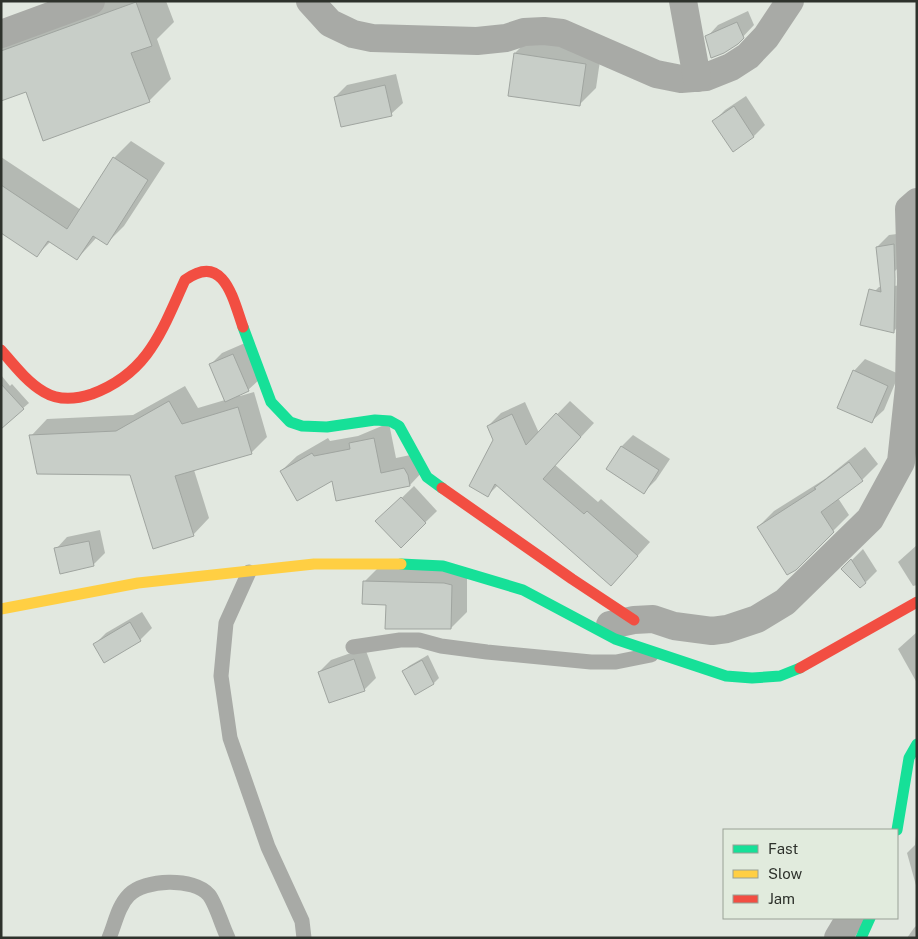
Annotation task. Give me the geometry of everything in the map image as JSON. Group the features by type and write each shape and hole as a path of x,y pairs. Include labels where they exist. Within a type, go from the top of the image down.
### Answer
{"main road":[{"path":"1,350 33,384 51,396 70,399 93,394 116,384 143,361 159,337 185,280 193,273 201,271 219,274 224,278 230,290 272,402 290,422 302,426 319,427 375,420 390,421 398,426 406,438 427,477 572,579 634,620"},
{"path":"1,609 138,583 314,564 364,563 443,566 524,590 615,639 726,676 752,678 780,676 797,670 917,602"},
{"path":"897,829 914,755"},
{"path":"861,938 870,919"}],"street":[{"path":"1,34 91,1"},
{"path":"310,1 330,23 353,34 372,38 477,41 506,38 524,32 544,31 562,33 656,74 681,79 706,77 731,67 748,56 766,37 790,1"},
{"path":"683,1 697,78"},
{"path":"596,629 634,620 653,619 674,626 712,631 727,629 757,619 785,602 870,519 901,462 909,387 911,279 909,209 917,202"},
{"path":"838,938 849,919"}],"lane":[{"path":"249,572 226,623 221,676 228,729 268,847 302,921 304,938"},
{"path":"353,647 400,640 419,640 441,646 487,652 591,662 616,662 660,653"},
{"path":"110,938 120,908 130,894 144,887 173,882 186,882 208,894 228,938"}],"building":[{"path":"136,2 152,46 131,53 150,102 43,141 26,92 1,101 1,51"},
{"path":"737,22 744,38 724,53 711,58 705,36"},
{"path":"514,53 586,64 580,106 508,96"},
{"path":"385,85 392,116 341,127 334,97"},
{"path":"734,106 754,137 733,152 712,121"},
{"path":"113,157 148,180 107,245 93,236 77,260 48,241 37,257 1,233 1,185 67,229"},
{"path":"894,244 894,333 860,325 869,289 881,292 876,247"},
{"path":"233,354 249,391 225,402 209,364"},
{"path":"853,370 888,386 872,423 837,408"},
{"path":"1,384 24,409 1,429"},
{"path":"169,401 182,424 238,407 252,454 175,476 194,536 153,549 130,475 37,474 29,435 116,431"},
{"path":"556,413 581,437 543,479 584,514 587,511 638,556 611,586 495,484 488,497 469,486 493,440 487,426 512,414 526,445"},
{"path":"374,438 381,473 404,468 408,475 410,486 336,501 332,481 297,501 280,471 312,453 314,456 350,449 349,443"},
{"path":"621,446 659,470 644,494 606,469"},
{"path":"849,462 863,481 821,512 834,532 796,570 787,575 757,527 816,489 814,488"},
{"path":"401,497 426,523 401,548 375,521"},
{"path":"89,541 94,566 60,574 54,548"},
{"path":"851,559 866,583 860,588 841,569"},
{"path":"363,581 444,583 452,585 451,629 385,629 386,605 362,604"},
{"path":"130,622 141,641 104,663 93,644"},
{"path":"354,659 365,691 329,703 318,672"},
{"path":"422,660 434,684 415,695 402,671"}],"traffic: fast":[{"path":"243,327 271,402 290,422 302,426 327,427 375,420 390,421 399,426 427,477 442,488"},
{"path":"401,564 443,566 523,590 615,639 726,676 752,678 780,676 800,668"},
{"path":"897,829 909,758 917,744"},
{"path":"861,938 870,919"}],"traffic: slow":[{"path":"1,609 138,583 314,564 401,564"}],"traffic: jam":[{"path":"1,350 26,378 50,395 68,398 92,394 111,385 140,362 160,333 185,280 198,273 209,272 218,275 225,282 231,292 243,327"},
{"path":"442,488 634,620"},
{"path":"800,668 917,602"}]}
